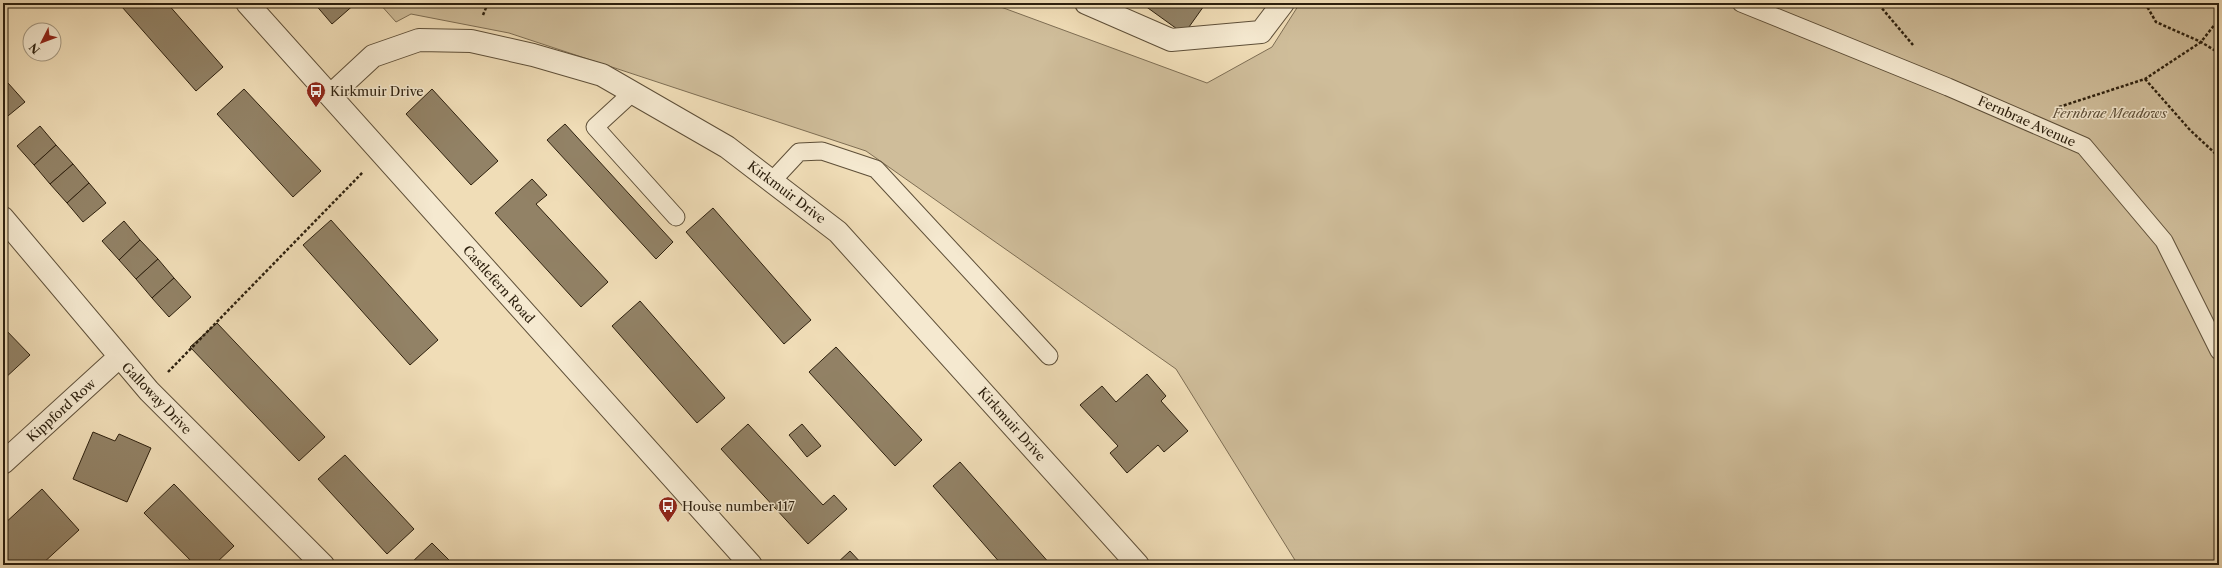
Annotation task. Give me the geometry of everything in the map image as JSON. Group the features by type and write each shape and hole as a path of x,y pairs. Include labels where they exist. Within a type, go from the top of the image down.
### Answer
{"street":[{"name":"Castlefern Road","path":"247,3 751,565"},
{"path":"1086,3 1171,40 1261,32 1283,3"},
{"name":"Kirkmuir Drive","path":"331,95 373,56 419,40 471,41 532,55 602,76 728,147 838,232 1138,565"},
{"name":"Galloway Drive","path":"3,218 118,358 323,565"},
{"name":"Kippford Row","path":"3,463 118,358"}],"lane":[{"name":"Fernbrae Avenue","path":"1741,3 2084,146 2164,241 2219,352"},
{"path":"632,93 595,127 676,218"},
{"path":"772,181 799,152 822,151 876,169 1049,356"}],"path":[{"path":"2145,3 2156,22 2201,42 2219,53"},
{"path":"2022,119 2145,79 2201,42 2219,19"},
{"path":"2145,79 2190,130 2219,157"},
{"path":"149,391 382,153"}],"green space":[{"name":"Fernbrae Meadows","path":"379,3 990,3 1207,83 1272,47 1300,3 2219,3 2219,565 1298,565 1176,369 866,151 509,33 411,14 396,22"}],"building":[{"path":"127,3 167,3 223,67 196,91 122,7"},
{"path":"314,3 356,3 332,24"},
{"path":"1141,3 1206,3 1184,34"},
{"path":"8,83 25,102 3,120 3,87"},
{"path":"244,89 321,171 293,197 217,114"},
{"path":"432,89 498,161 471,185 406,114"},
{"path":"565,124 673,242 656,259 547,140"},
{"path":"40,126 56,145 34,165 17,146"},
{"path":"56,145 73,164 50,184 34,165"},
{"path":"73,164 89,183 67,203 50,184"},
{"path":"532,179 547,195 536,204 608,282 581,307 495,213"},
{"path":"89,183 106,203 83,222 67,203"},
{"path":"713,208 811,320 784,344 686,232"},
{"path":"331,220 438,340 410,365 303,245"},
{"path":"124,221 140,240 119,260 102,241"},
{"path":"140,240 158,259 136,279 119,260"},
{"path":"158,259 174,278 152,298 136,279"},
{"path":"174,278 191,297 169,317 152,298"},
{"path":"640,301 725,398 697,423 612,326"},
{"path":"217,323 325,437 299,461 190,347"},
{"path":"3,327 30,355 3,380"},
{"path":"836,347 922,440 895,466 809,372"},
{"path":"1147,374 1166,396 1161,401 1188,431 1164,452 1158,445 1127,473 1110,453 1118,446 1080,405 1102,386 1116,402"},
{"path":"748,424 823,505 834,495 847,509 808,544 721,449"},
{"path":"802,424 821,446 807,457 789,435"},
{"path":"93,432 115,441 119,434 151,448 127,502 73,479"},
{"path":"345,455 414,529 387,554 318,479"},
{"path":"960,462 1051,565 1002,565 933,486"},
{"path":"174,484 234,546 214,565 195,565 144,513"},
{"path":"42,489 79,530 41,565 7,565 3,561 3,536 8,531 3,525"},
{"path":"432,543 454,565 409,565"},
{"path":"850,551 863,565 835,565"}],"place":[{"name":"Kirkmuir Drive","path":"316,108"},
{"name":"House number 117","path":"668,523"}]}
